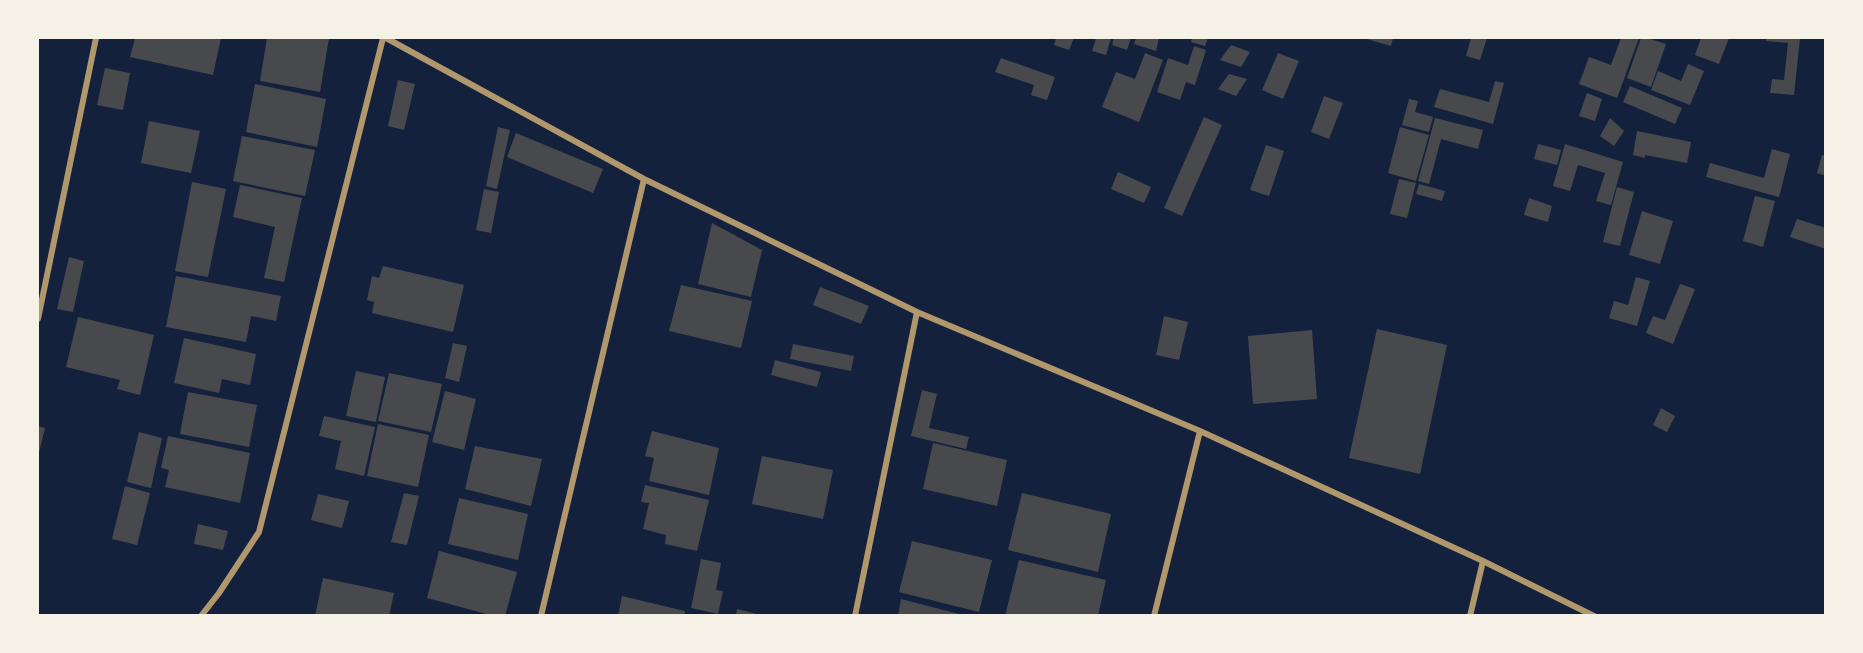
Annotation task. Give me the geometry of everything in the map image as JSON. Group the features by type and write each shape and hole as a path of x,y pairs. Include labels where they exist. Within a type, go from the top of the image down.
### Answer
{"street":[{"path":"38,319 96,38"},
{"path":"201,615 219,593 259,532 385,38 644,179 917,312 1200,431 1483,561 1594,615"},
{"path":"541,615 644,179"},
{"path":"855,615 917,312"},
{"path":"1154,615 1200,431"},
{"path":"1470,615 1483,561"}],"building":[{"path":"135,38 221,38 213,75 130,57"},
{"path":"267,38 329,38 320,92 260,81"},
{"path":"1056,38 1074,38 1069,50 1054,45"},
{"path":"1096,38 1111,38 1106,55 1092,51"},
{"path":"1114,38 1131,38 1127,50 1112,45"},
{"path":"1136,38 1159,38 1156,51 1134,44"},
{"path":"1192,38 1208,38 1205,46 1191,42"},
{"path":"1363,38 1393,38 1391,46"},
{"path":"1471,38 1487,38 1480,60 1466,56"},
{"path":"1621,38 1639,38 1617,98 1579,84 1589,57 1611,65"},
{"path":"1641,38 1666,44 1651,87 1627,78"},
{"path":"1701,38 1729,38 1719,64 1695,55"},
{"path":"1766,38 1800,38 1794,95 1770,93 1772,79 1784,80 1788,43 1766,41"},
{"path":"1231,45 1250,52 1241,67 1220,60"},
{"path":"1194,46 1206,50 1195,85 1186,82 1180,100 1157,92 1168,58 1188,65"},
{"path":"1145,53 1163,60 1139,122 1102,107 1116,72 1135,79"},
{"path":"1278,53 1299,61 1283,99 1262,90"},
{"path":"1001,58 1055,77 1047,100 1031,95 1034,85 995,72"},
{"path":"1688,64 1704,71 1690,105 1651,90 1658,71 1681,81"},
{"path":"105,68 130,73 123,110 97,105"},
{"path":"1229,74 1247,79 1236,96 1218,89"},
{"path":"398,80 415,84 404,130 388,126"},
{"path":"1495,81 1504,83 1493,124 1434,107 1440,89 1489,102"},
{"path":"255,84 326,99 317,147 246,132"},
{"path":"1630,86 1682,108 1675,124 1623,102"},
{"path":"1587,93 1602,99 1595,121 1579,116"},
{"path":"1324,96 1343,103 1329,139 1311,132"},
{"path":"1409,99 1418,101 1415,112 1433,117 1429,132 1402,125"},
{"path":"1204,117 1222,125 1182,216 1164,208"},
{"path":"1435,118 1483,130 1478,149 1441,139 1429,184 1418,181"},
{"path":"1610,118 1624,131 1614,146 1600,136"},
{"path":"149,121 200,131 191,173 141,163"},
{"path":"498,127 510,130 497,189 486,186"},
{"path":"1400,127 1429,135 1416,181 1388,173"},
{"path":"1637,131 1691,142 1687,163 1633,155"},
{"path":"516,133 603,169 593,193 507,157"},
{"path":"242,136 315,150 305,196 233,181"},
{"path":"1538,144 1561,150 1557,165 1534,159"},
{"path":"1565,144 1623,162 1611,205 1596,201 1605,173 1578,165 1570,191 1553,186"},
{"path":"1266,145 1284,151 1269,196 1250,190"},
{"path":"1772,149 1790,154 1779,197 1706,177 1710,163 1764,178"},
{"path":"1822,155 1826,156 1826,176 1817,173"},
{"path":"1118,172 1151,187 1144,203 1111,189"},
{"path":"1399,179 1416,183 1407,218 1390,214"},
{"path":"192,182 226,189 208,277 175,271"},
{"path":"1419,184 1445,191 1442,201 1416,194"},
{"path":"240,185 302,198 284,282 264,278 275,227 233,217"},
{"path":"1617,187 1634,192 1620,246 1603,242"},
{"path":"484,189 499,192 491,233 476,230"},
{"path":"1755,196 1775,201 1763,247 1743,241"},
{"path":"1529,198 1552,206 1548,222 1524,215"},
{"path":"1642,211 1673,221 1660,264 1629,255"},
{"path":"1797,219 1826,228 1826,249 1790,237"},
{"path":"712,223 762,250 751,297 698,284"},
{"path":"69,257 84,261 73,312 57,309"},
{"path":"383,266 464,285 453,332 372,313 374,302 367,300 372,276 379,278"},
{"path":"176,276 281,296 276,321 251,316 246,342 166,327"},
{"path":"1636,277 1650,281 1637,326 1609,318 1614,301 1628,305"},
{"path":"1680,284 1695,289 1673,344 1646,333 1653,316 1665,320"},
{"path":"681,285 752,301 741,348 669,331"},
{"path":"820,287 869,306 861,324 813,305"},
{"path":"1164,316 1188,322 1179,360 1156,355"},
{"path":"78,317 154,335 140,395 117,389 120,380 66,367"},
{"path":"1377,329 1447,345 1420,474 1349,458"},
{"path":"1312,330 1317,399 1253,404 1248,336"},
{"path":"184,338 256,354 250,385 222,379 219,393 174,383"},
{"path":"453,343 467,346 459,382 445,378"},
{"path":"793,344 854,356 851,371 790,359"},
{"path":"775,360 821,372 817,387 771,375"},
{"path":"356,371 385,377 376,422 346,416"},
{"path":"389,373 442,384 431,432 378,421"},
{"path":"922,390 937,394 929,428 969,437 966,449 911,436"},
{"path":"445,391 476,399 464,450 432,442"},
{"path":"188,392 257,405 249,447 180,434"},
{"path":"1661,408 1675,416 1667,432 1653,425"},
{"path":"324,416 375,427 364,476 335,469 341,441 319,436"},
{"path":"378,424 429,435 418,487 367,476"},
{"path":"38,426 45,428 38,457"},
{"path":"652,431 719,448 709,495 649,481 654,458 645,456"},
{"path":"139,432 162,438 151,488 127,482"},
{"path":"168,436 250,453 240,503 165,487 169,470 161,468"},
{"path":"933,443 1007,460 997,506 923,489"},
{"path":"475,446 542,459 531,506 465,489"},
{"path":"762,456 833,470 823,519 752,504"},
{"path":"645,485 709,500 697,551 665,544 666,535 643,529 649,503 641,502"},
{"path":"125,486 150,493 137,545 112,539"},
{"path":"404,493 419,496 407,545 391,542"},
{"path":"1022,493 1111,514 1098,572 1008,550"},
{"path":"318,494 349,501 342,528 311,520"},
{"path":"459,498 528,514 518,560 448,544"},
{"path":"198,524 228,531 223,550 194,544"},
{"path":"912,541 992,560 979,612 899,592"},
{"path":"439,551 517,572 505,616 494,616 427,598"},
{"path":"701,559 721,563 716,590 723,591 718,614 691,608"},
{"path":"1019,560 1106,580 1098,616 1005,616"},
{"path":"323,578 394,593 389,616 315,616"},
{"path":"622,596 685,611 684,616 618,616"},
{"path":"901,599 963,615 963,616 898,616"},
{"path":"737,609 761,615 761,616 736,616"}]}
